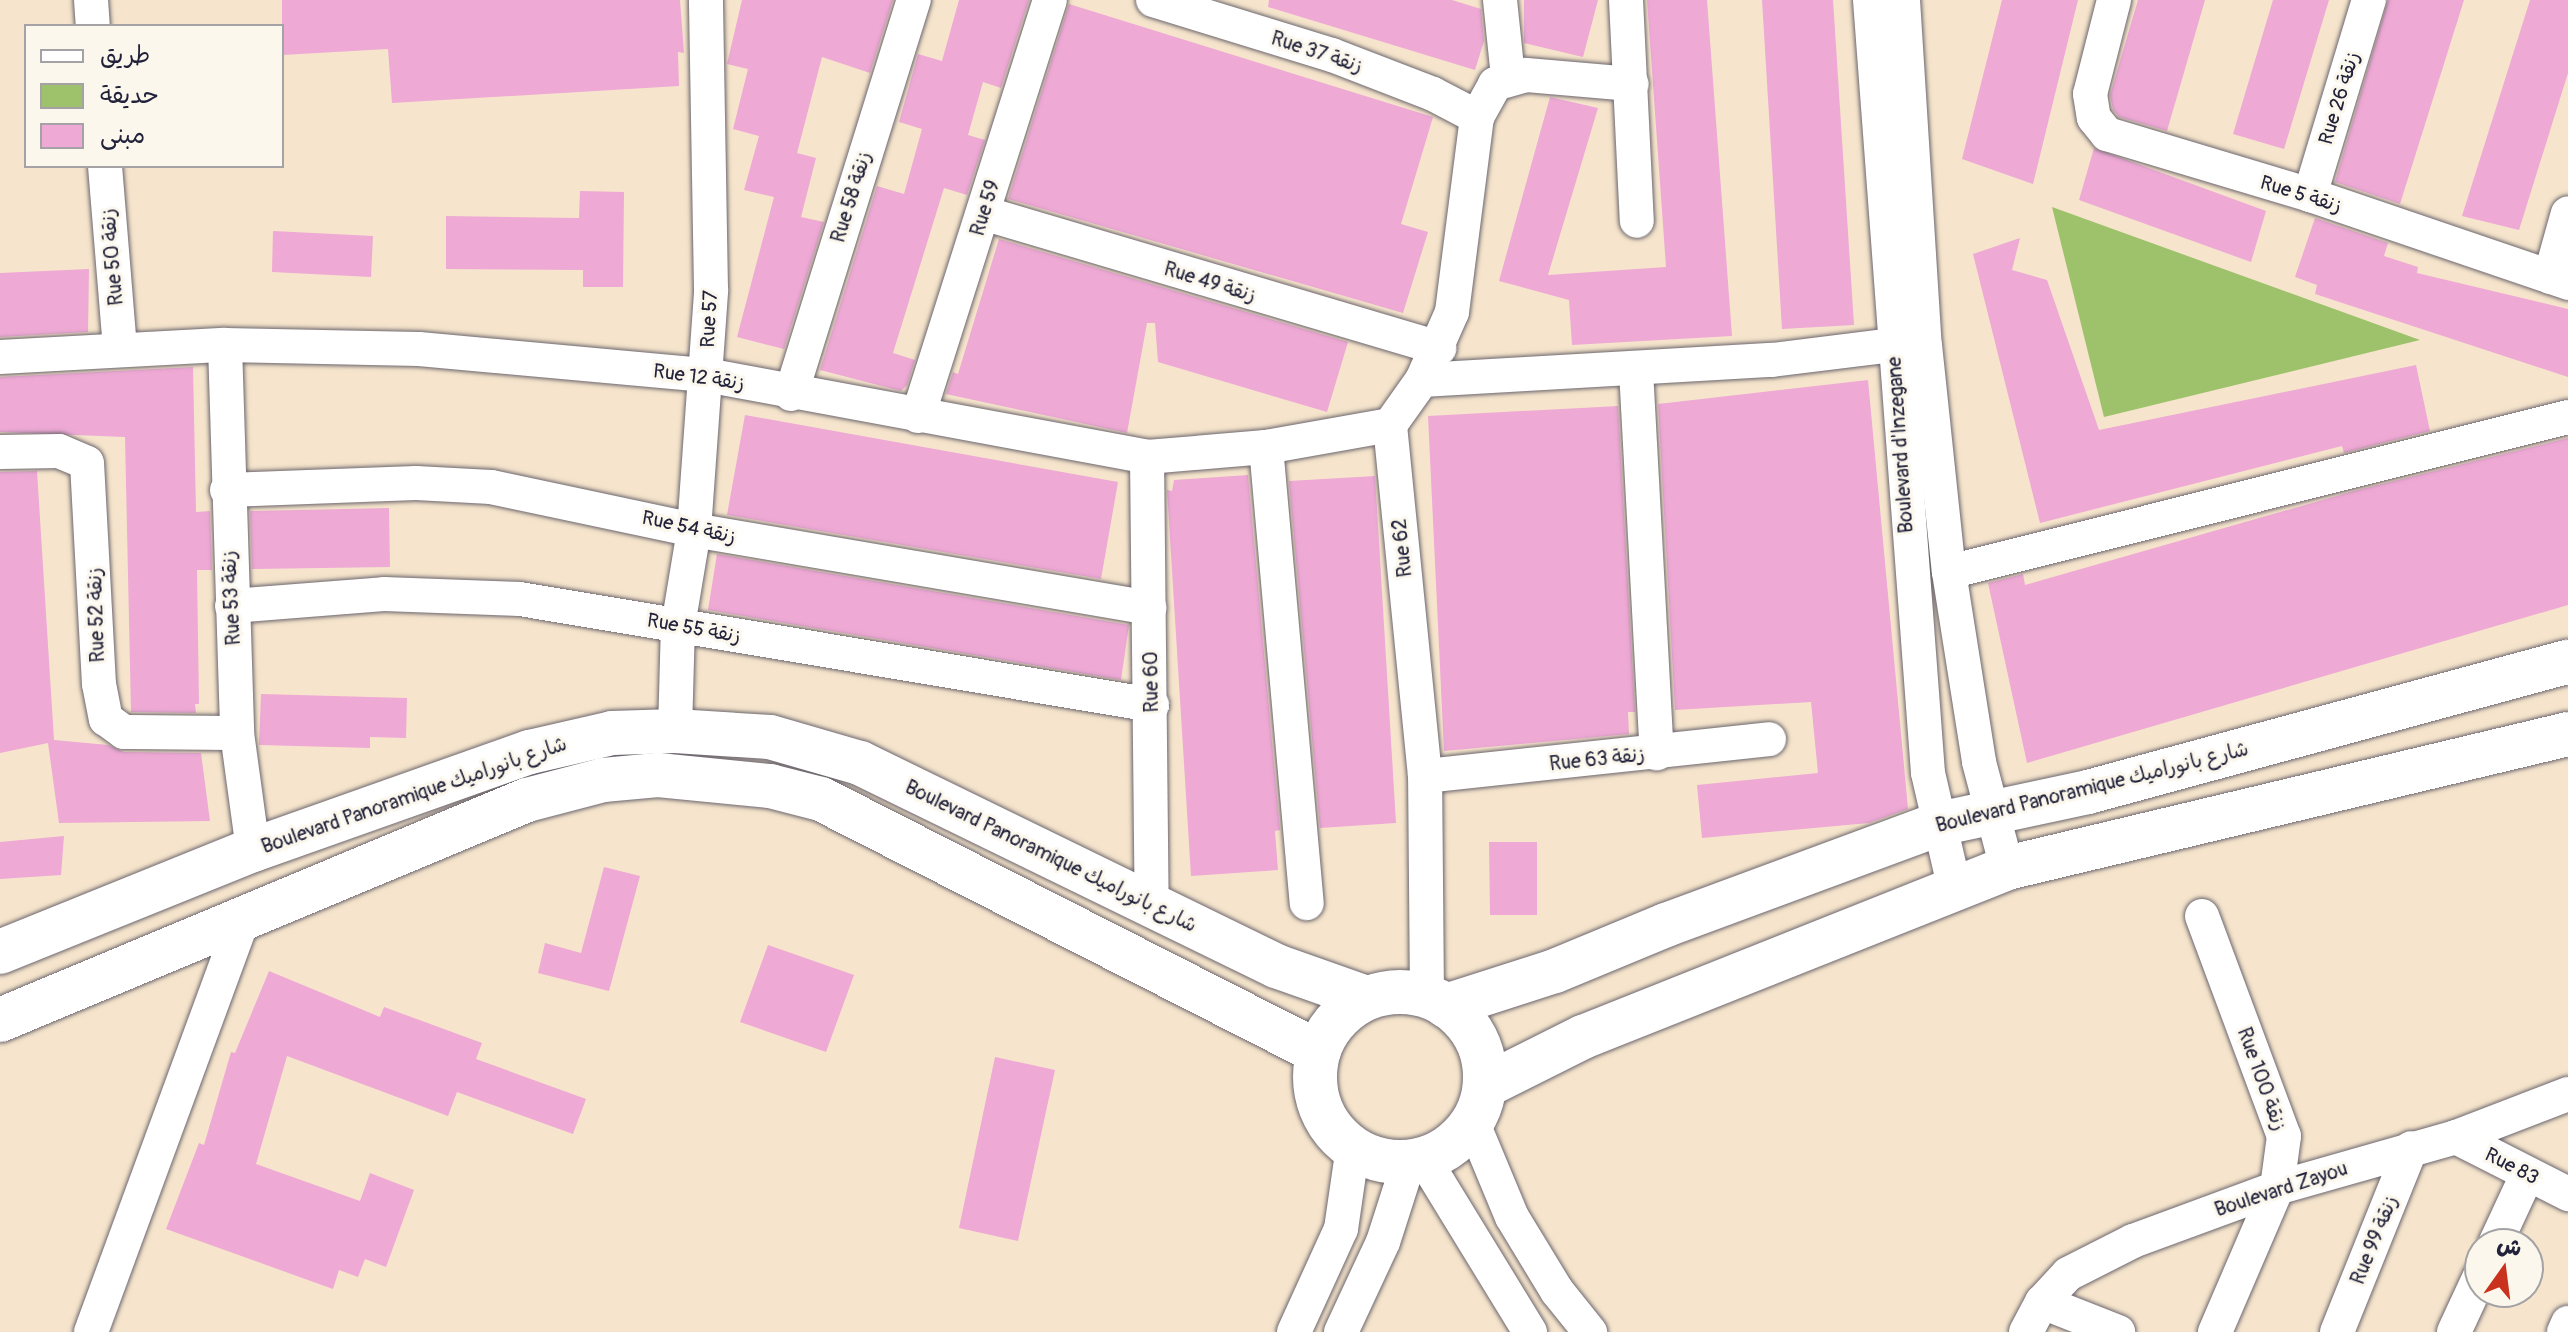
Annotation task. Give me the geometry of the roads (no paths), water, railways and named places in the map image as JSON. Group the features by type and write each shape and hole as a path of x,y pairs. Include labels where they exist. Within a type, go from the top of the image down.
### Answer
{"main road":[{"name":"Boulevard Panoramique شارع بانوراميك","path":"1436,1001 1555,971 1666,925 1939,824 1991,810 2088,792 2568,662"},
{"name":"Boulevard Panoramique شارع بانوراميك","path":"0,952 253,850 530,752 612,733 675,731 770,737 860,763 958,807 1152,907 1276,966 1367,998"},
{"path":"1478,1104 1476,1041 1436,1001 1387,993 1367,998 1337,1020 1318,1052 1314,1079 1319,1105 1332,1129 1353,1147 1389,1161 1416,1160 1460,1137 1478,1104 1583,1037 1954,886 2007,868 2568,734"},
{"name":"Boulevard Panoramique شارع بانوراميك","path":"0,1020 242,922 527,800 603,780 658,775 770,786 821,799 1318,1052"}],"street":[{"path":"91,0 93,24"},
{"name":"Rue 57","path":"675,731 678,626 694,530 711,290 706,0"},
{"name":"Rue 58 زنقة","path":"791,394 914,0"},
{"name":"Rue 59","path":"918,416 1050,0"},
{"path":"1500,0 1508,78"},
{"path":"1626,0 1637,221"},
{"name":"Boulevard d'Inzegane","path":"1870,0 1892,345 1928,773 1954,886"},
{"name":"Boulevard d'Inzegane","path":"1903,0 1925,345 1949,572 1965,690 2007,868"},
{"name":"Rue 5 زنقة","path":"2114,0 2095,62 2091,106 2107,134 2310,195 2559,280"},
{"name":"Rue 26 زنقة","path":"2310,195 2369,0"},
{"name":"Rue 37 زنقة","path":"1160,1 1358,65 1477,117"},
{"path":"1390,425 1422,380 1439,348 1459,274 1477,117 1495,84 1526,75 1632,84"},
{"name":"Rue 50 زنقة","path":"105,168 120,348"},
{"name":"Rue 49 زنقة","path":"983,213 1439,348"},
{"path":"2559,280 2568,213"},
{"name":"Rue 12 زنقة","path":"0,357 120,348 225,345 419,349 706,375 791,394 1147,457 1266,447 1390,425"},
{"name":"Rue 53 زنقة","path":"225,345 227,490 237,733 253,850"},
{"path":"1422,380 1636,370 1892,345"},
{"path":"1636,370 1657,753"},
{"path":"1949,572 2568,417"},
{"name":"Rue 62","path":"1390,425 1425,776 1436,1001"},
{"path":"1266,447 1307,903"},
{"name":"Rue 52 زنقة","path":"0,452 59,451 87,463 99,684 106,719 124,732 237,733"},
{"name":"Rue 60","path":"1147,457 1152,907"},
{"name":"Rue 54 زنقة","path":"227,490 416,483 491,487 694,530 1149,608"},
{"name":"Rue 55 زنقة","path":"232,606 461,594 520,599 1152,705"},
{"name":"Rue 63 زنقة","path":"1425,776 1769,739"},
{"name":"Rue 100 زنقة","path":"2202,916 2284,1136 2277,1188 2215,1332"},
{"path":"91,1332 242,922"},
{"name":"Boulevard Zayou","path":"2026,1332 2042,1302 2068,1274 2133,1241 2277,1188 2456,1137 2568,1094"},
{"path":"1478,1104 1512,1217 1557,1291 1590,1332"},
{"name":"Rue 83","path":"2456,1137 2568,1194"},
{"path":"1294,1332 1341,1229 1353,1147"},
{"name":"Rue 99 زنقة","path":"2337,1332 2411,1148"},
{"path":"1341,1332 1383,1242 1416,1160"},
{"path":"1416,1160 1530,1332"},
{"path":"2502,1228 2527,1175"},
{"path":"2042,1302 2118,1332"},
{"path":"2454,1332 2465,1308"},
{"path":"2564,1332 2568,1323"}]}
